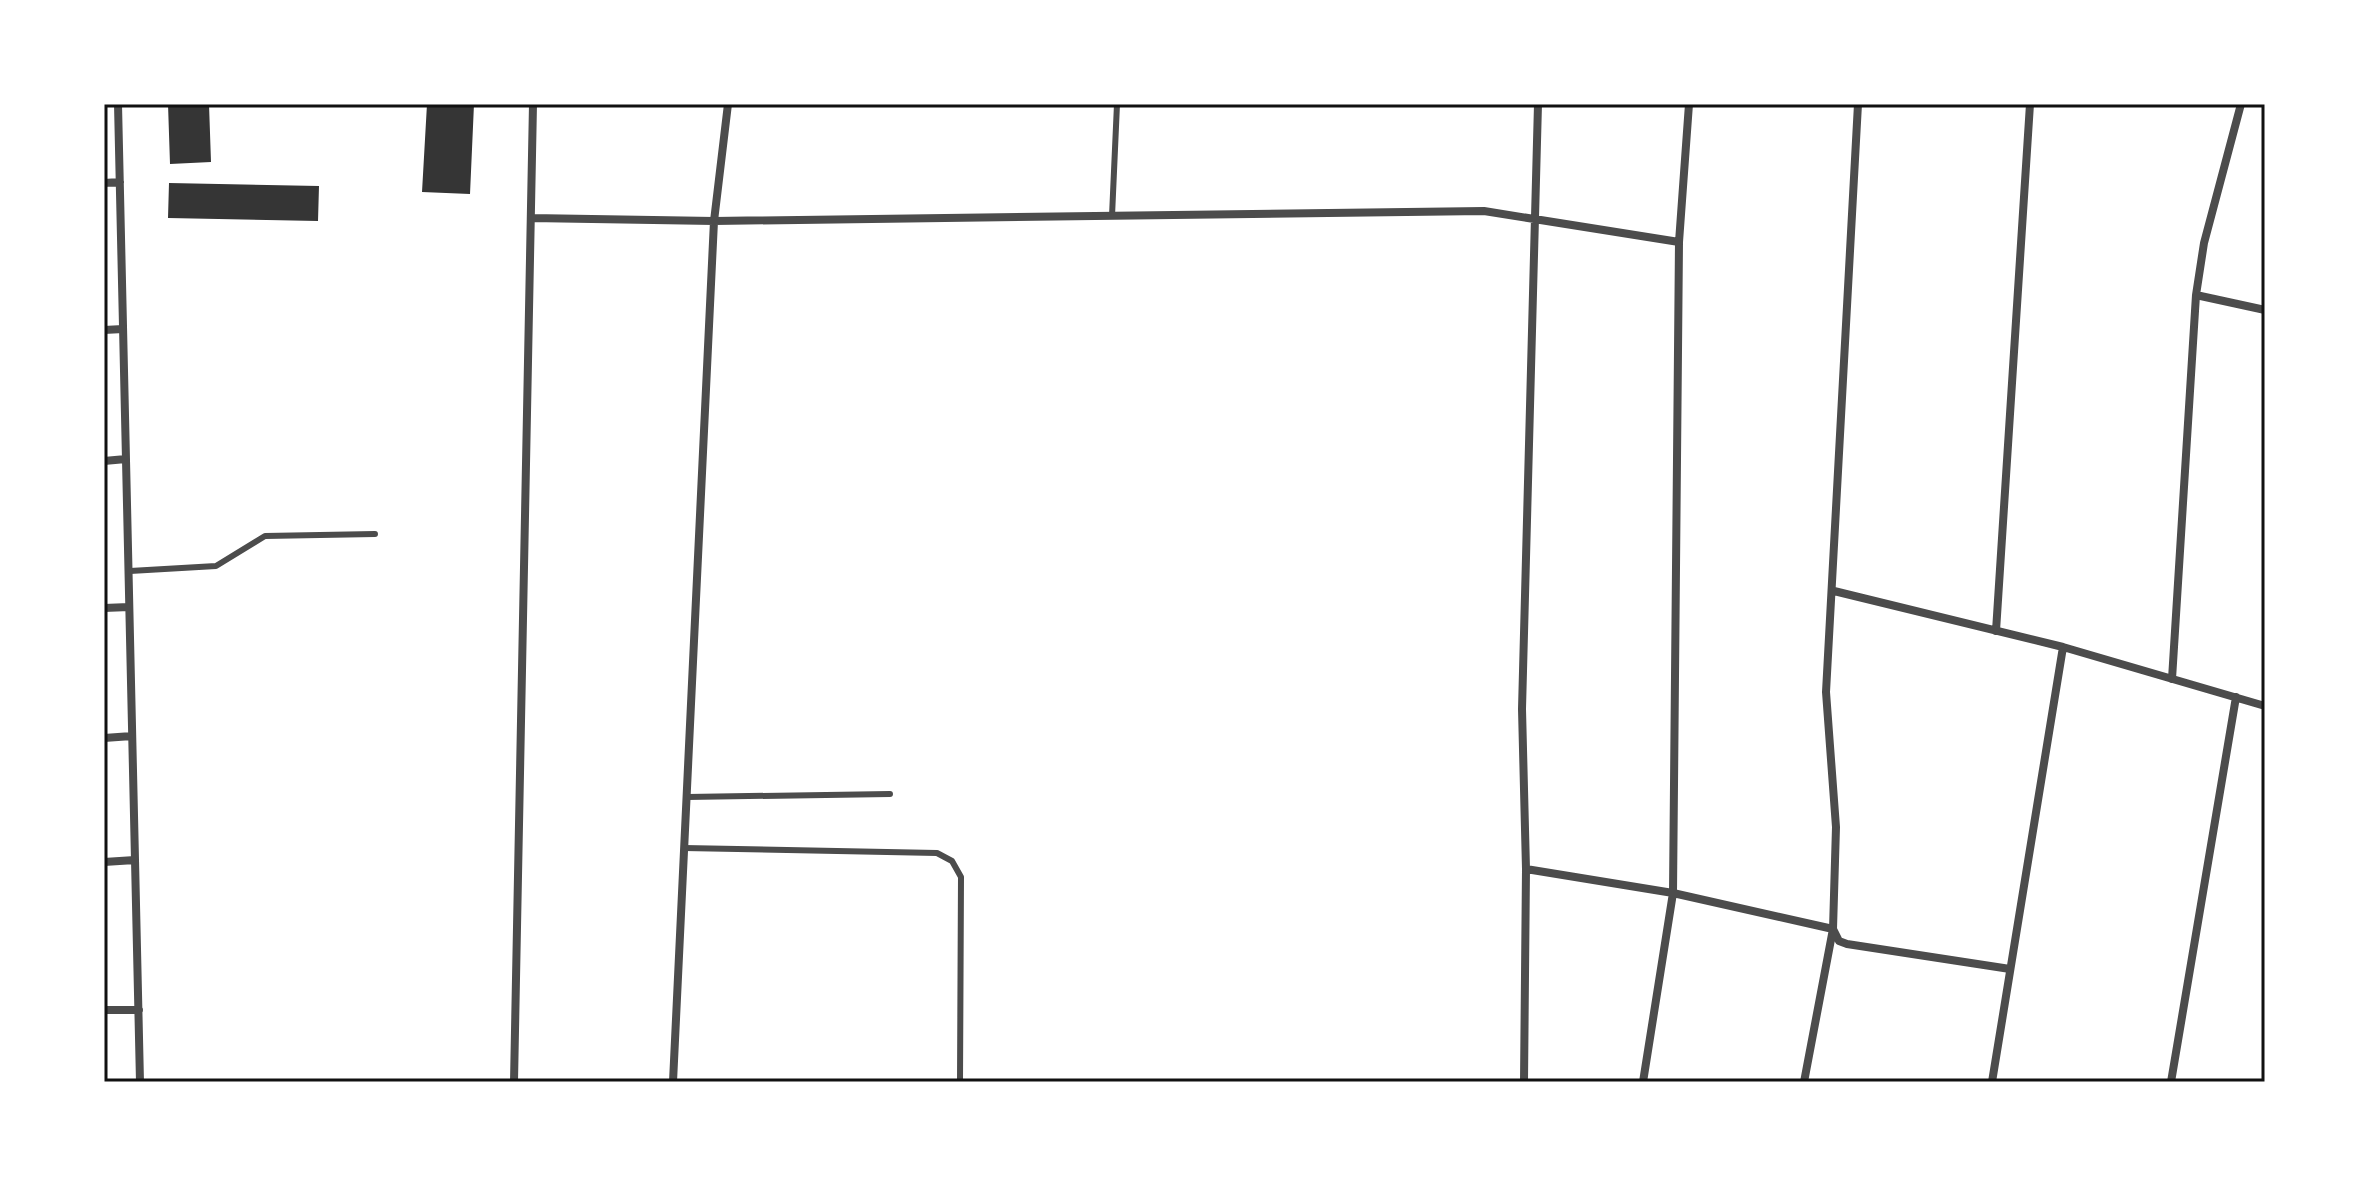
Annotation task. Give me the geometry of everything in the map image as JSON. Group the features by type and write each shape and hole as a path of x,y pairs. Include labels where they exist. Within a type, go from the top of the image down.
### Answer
{"street":[{"path":"118,104 140,1082"},
{"path":"514,1082 533,104"},
{"path":"673,1082 714,221 728,104"},
{"path":"1524,1082 1526,869 1522,709 1532,216 1538,104"},
{"path":"1643,1082 1673,893 1679,242 1689,104"},
{"path":"1804,1082 1833,929 1836,827 1826,692 1834,591 1858,104"},
{"path":"1996,631 2030,104"},
{"path":"2172,679 2196,295 2204,243 2241,104"},
{"path":"104,183 120,182"},
{"path":"531,218 714,221 1112,218 1386,215 1434,211 1532,216 1679,242"},
{"path":"2196,295 2265,310"},
{"path":"104,330 123,329"},
{"path":"104,461 126,459"},
{"path":"1834,591 2063,647 2265,706"},
{"path":"104,608 129,607"},
{"path":"1992,1082 2063,647"},
{"path":"2171,1082 2236,697"},
{"path":"104,738 132,736"},
{"path":"104,862 135,860"},
{"path":"1526,869 1673,893 1833,929"},
{"path":"1833,929 1839,941 1847,944 2010,969"},
{"path":"104,1010 139,1010"}],"lane":[{"path":"1112,218 1117,104"},
{"path":"130,571 216,566 265,536 375,534"},
{"path":"687,797 890,794"},
{"path":"684,848 937,853 952,861 961,877 960,1082"}],"building":[{"path":"168,104 209,104 211,162 170,164"},
{"path":"427,104 474,104 470,194 422,192"},
{"path":"169,183 319,186 318,221 168,218"}]}
